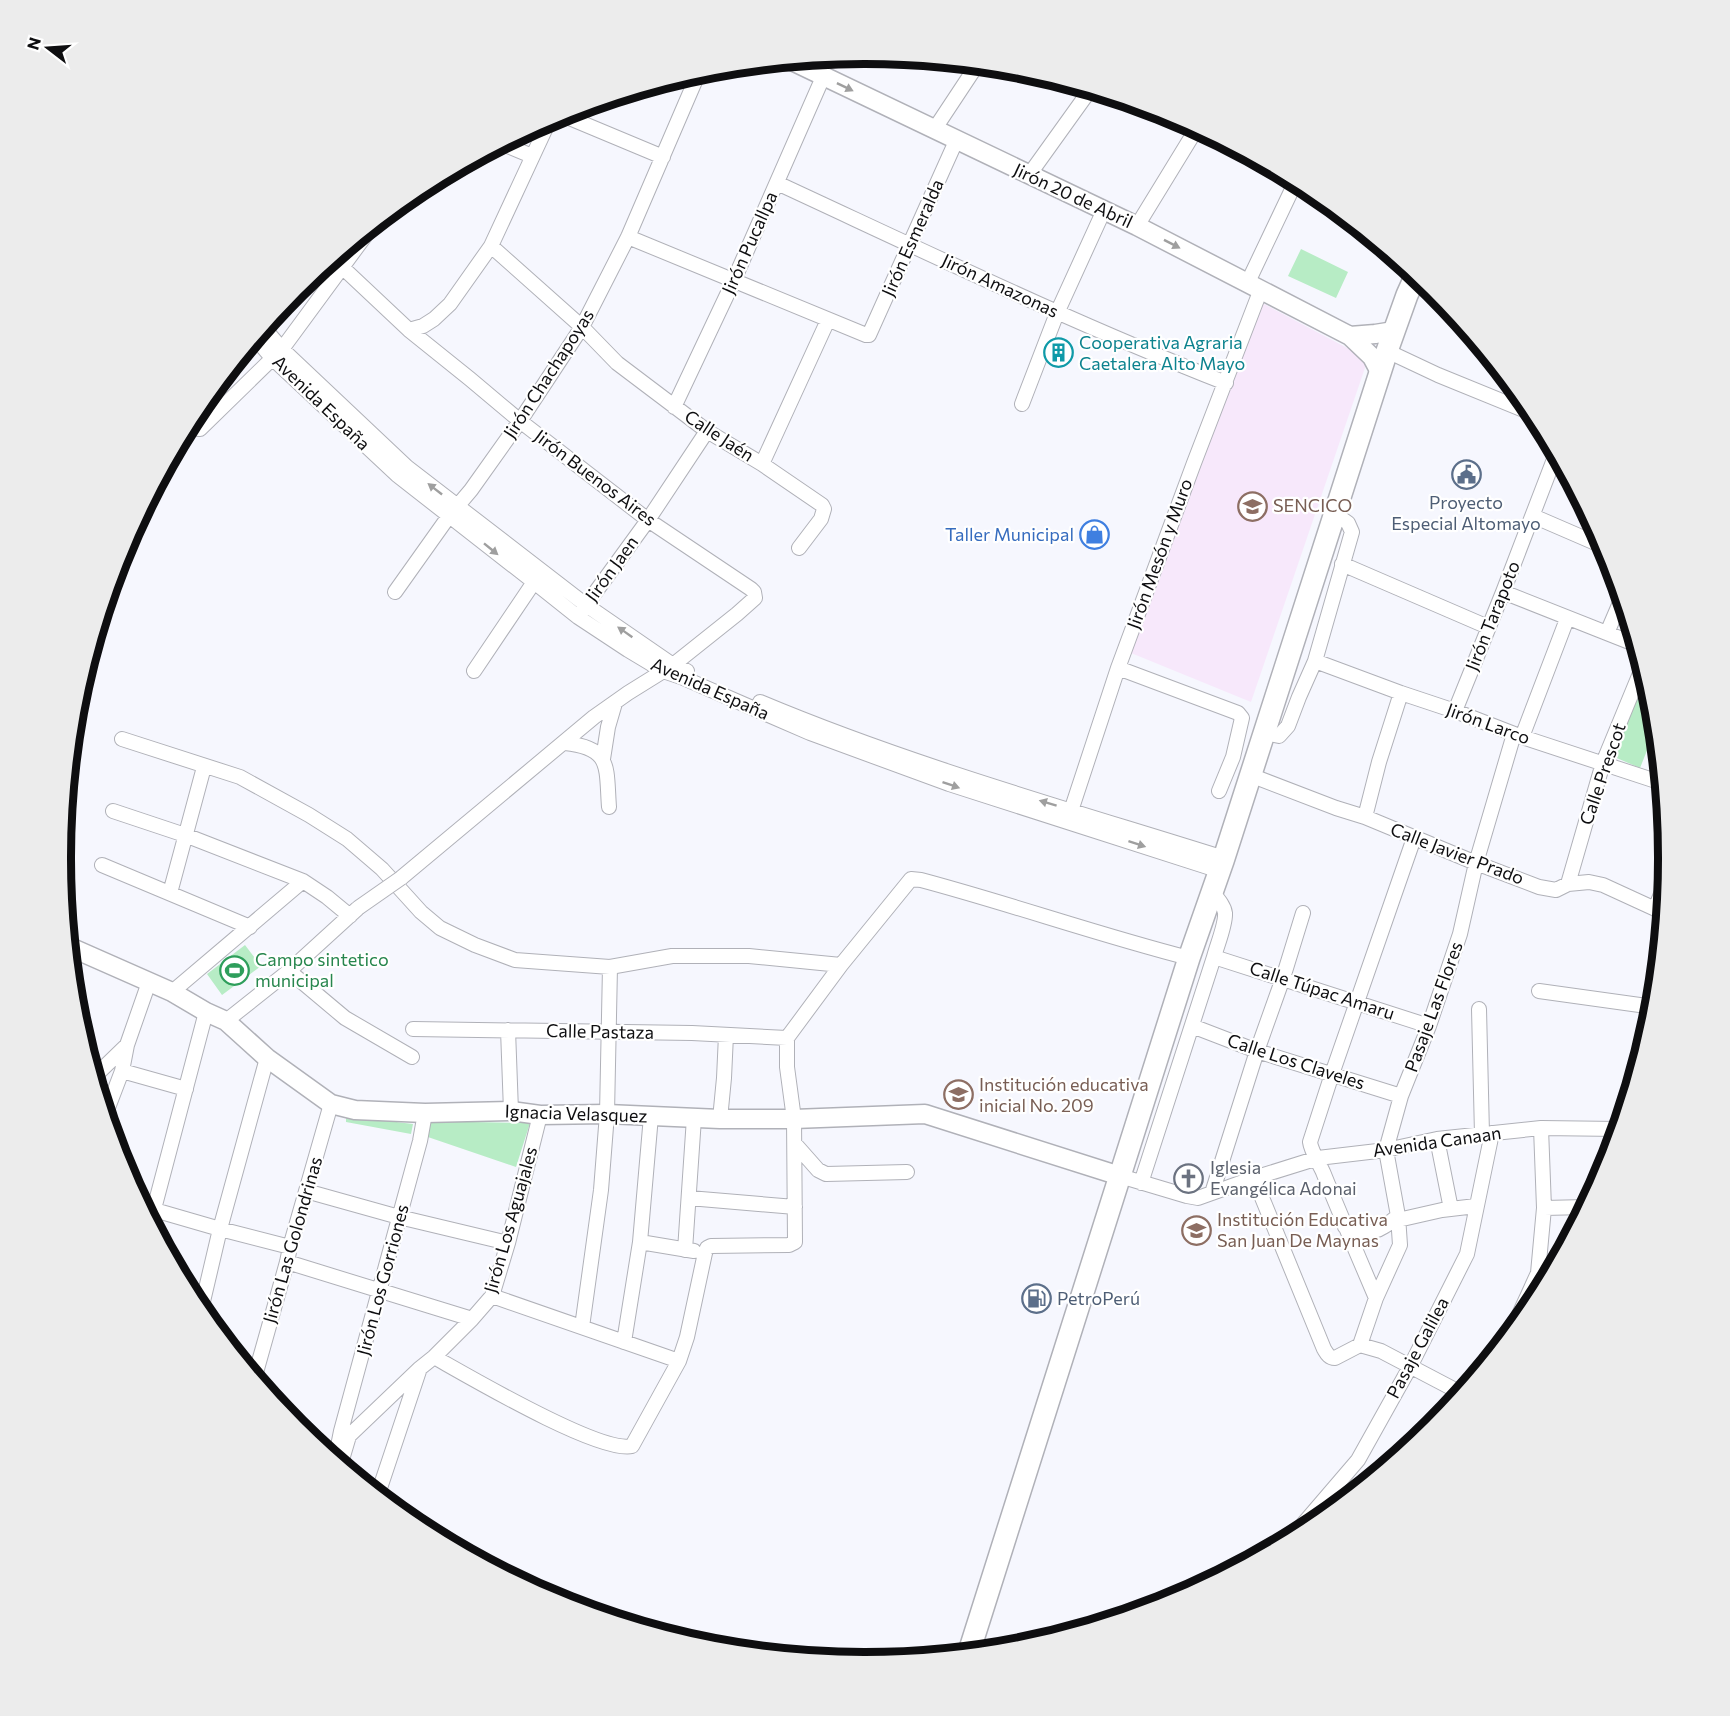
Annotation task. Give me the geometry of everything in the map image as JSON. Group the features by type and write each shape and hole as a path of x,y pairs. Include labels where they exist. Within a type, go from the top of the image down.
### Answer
{"highway":[{"path":"1407,295 1409,281"},
{"path":"971,1645 1189,958 1222,864 1390,341 1412,284"}],"main road":[{"name":"Jirón 20 de Abril","path":"817,69 956,141 1137,226 1350,336 1372,357 1380,372"},
{"path":"1350,336 1375,334 1390,341"},
{"name":"Ignacia Velasquez","path":"77,950 172,992 226,1021 267,1058 331,1104 355,1110 425,1113 511,1111 540,1115 607,1114 720,1119 794,1119 925,1114 1120,1176"}],"street":[{"name":"Jirón Pucallpa","path":"674,407 777,183 817,69"},
{"path":"934,130 973,72"},
{"name":"Jirón Chachapoyas","path":"395,592 520,421 582,327 628,237 694,84"},
{"path":"1029,176 1085,97"},
{"path":"574,120 663,157"},
{"path":"409,330 423,326 450,304 491,246 543,133"},
{"path":"1137,226 1192,135"},
{"name":"Jirón Esmeralda","path":"828,320 869,335 956,141"},
{"path":"511,147 532,156"},
{"name":"Jirón Amazonas","path":"777,183 1057,313 1226,383"},
{"name":"Jirón Mesón y Muro","path":"1069,816 1118,668 1226,383 1254,286 1293,190"},
{"path":"1022,404 1057,313 1104,210"},
{"path":"628,237 828,320 762,464"},
{"name":"Calle Jaén","path":"491,246 582,327 617,363 707,431 762,464 822,505 824,509 821,519 799,548"},
{"path":"198,429 278,354 354,251"},
{"name":"Jirón Buenos Aires","path":"342,267 409,330 520,421 648,520 754,592 755,598 737,614 668,668"},
{"name":"Avenida España","path":"268,335 278,354"},
{"path":"1390,341 1438,375 1518,408"},
{"name":"Avenida España","path":"262,343 278,354 397,476 545,572 582,611"},
{"name":"Jirón Jaen","path":"582,611 648,520 707,431"},
{"name":"Jirón Tarapoto","path":"1455,711 1553,463"},
{"name":"Avenida España","path":"453,511 534,582 681,677 810,734 949,784 1069,816 1222,864"},
{"path":"1264,733 1278,737 1282,735 1316,661 1341,564 1352,532 1348,523 1335,514"},
{"path":"1533,516 1593,542"},
{"path":"1341,564 1488,627"},
{"path":"474,671 534,582 545,572"},
{"path":"1503,592 1566,619 1627,641"},
{"path":"1607,633 1618,608"},
{"name":"Pasaje Las Flores","path":"1386,1150 1401,1096 1429,1026 1460,934 1476,863 1518,735 1566,619"},
{"name":"Jirón Larco","path":"1316,661 1518,735 1655,780"},
{"path":"226,1021 289,971 354,912 401,878 594,717 668,668"},
{"path":"1118,668 1238,713 1242,718 1233,757 1219,791"},
{"name":"Calle Prescot","path":"1568,884 1603,763 1637,680"},
{"path":"1365,818 1379,762 1401,693"},
{"path":"603,759 608,727 615,703"},
{"path":"122,739 240,777 309,815 347,839 382,869 421,912 440,928 475,945 515,960 610,967 672,956 749,956 841,965"},
{"path":"565,743 586,746 600,754 607,772 609,807"},
{"name":"Calle Javier Prado","path":"1233,757 1252,769 1336,808 1539,886 1556,890 1568,884 1589,882 1603,885 1657,910"},
{"path":"170,893 204,767"},
{"path":"114,811 185,835 303,881 354,912"},
{"path":"1376,1298 1310,1142 1414,838"},
{"path":"102,865 250,927"},
{"path":"434,1357 519,1405 570,1428 621,1447 632,1446 679,1361 708,1248 711,1246 789,1245 795,1242 795,1144 787,1067 787,1038 841,965 913,878 999,901 1189,958"},
{"path":"172,992 303,881"},
{"path":"1141,1183 1214,957 1225,913 1212,892"},
{"path":"1212,1193 1303,913"},
{"name":"Calle Túpac Amaru","path":"1214,957 1429,1026"},
{"path":"582,1327 601,1190 607,1114 610,967"},
{"path":"289,971 345,1018 412,1057"},
{"path":"110,1101 149,982"},
{"path":"1539,991 1644,1006"},
{"name":"Pasaje Galilea","path":"1312,1514 1358,1460 1410,1367 1467,1254 1473,1231 1487,1134 1479,1009"},
{"path":"150,1203 186,1089 206,1012"},
{"name":"Calle Los Claveles","path":"1192,1026 1257,1051 1401,1096"},
{"name":"Calle Pastaza","path":"413,1029 787,1038"},
{"path":"508,1030 511,1111"},
{"path":"720,1119 726,1035"},
{"path":"101,1070 127,1045"},
{"path":"204,1297 220,1229 267,1058"},
{"path":"122,1071 186,1089"},
{"name":"Jirón Las Golondrinas","path":"257,1368 331,1104"},
{"name":"Jirón Los Gorriones","path":"335,1448 380,1290 420,1141 425,1113"},
{"name":"Jirón Los Aguajales","path":"335,1449 434,1357 492,1296 508,1243 540,1115"},
{"path":"624,1342 640,1242 651,1116"},
{"path":"686,1250 694,1118"},
{"path":"1541,1128 1544,1208 1542,1271"},
{"name":"Avenida Canaan","path":"1120,1176 1198,1198 1318,1158 1386,1150 1437,1139 1541,1128 1610,1129"},
{"path":"1437,1139 1451,1209"},
{"path":"795,1144 818,1170 826,1174 907,1172"},
{"path":"1254,1178 1324,1349 1331,1358 1335,1358 1359,1345 1376,1298 1400,1245 1398,1218 1386,1150"},
{"path":"306,1191 399,1217 508,1243"},
{"path":"689,1198 795,1207"},
{"path":"1345,1227 1361,1232 1376,1231 1398,1218 1476,1206"},
{"path":"1544,1208 1578,1207"},
{"path":"153,1209 290,1247"},
{"path":"640,1242 705,1253"},
{"path":"287,1262 472,1319"},
{"path":"492,1296 679,1361"},
{"path":"1359,1345 1381,1351 1454,1389"},
{"path":"380,1487 419,1369"},
{"path":"343,1456 349,1434"}],"shaded area":[{"name":"SENCICO","path":"1262,303 1368,359 1251,702 1131,653"}],"green space":[{"path":"1301,249 1348,272 1336,298 1288,276"},
{"path":"1639,688 1650,743 1640,768 1612,756"},
{"name":"Campo sintetico municipal","path":"245,945 261,966 222,995 207,974"},
{"path":"346,1116 413,1124 411,1134 346,1122"},
{"path":"423,1121 530,1123 516,1167 422,1135"}],"place":[{"name":"Cooperativa Agraria Caetalera Alto Mayo","path":"1058,353"},
{"name":"Proyecto Especial Altomayo","path":"1466,474"},
{"name":"SENCICO","path":"1252,506"},
{"name":"Taller Municipal","path":"1095,535"},
{"name":"Campo sintetico municipal","path":"234,970"},
{"name":"Institución educativa inicial No. 209","path":"958,1095"},
{"name":"Iglesia Evangélica Adonai","path":"1189,1178"},
{"name":"Institución Educativa San Juan De Maynas","path":"1196,1230"},
{"name":"PetroPerú","path":"1036,1299"}]}
